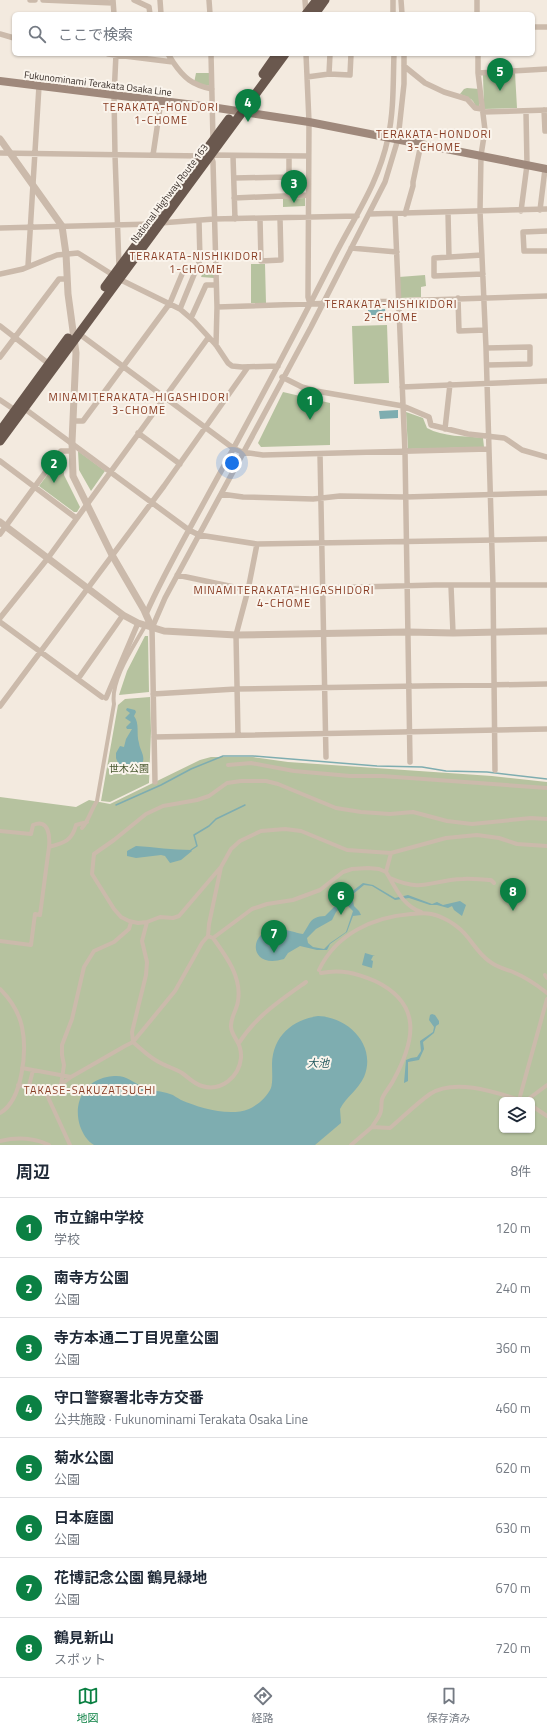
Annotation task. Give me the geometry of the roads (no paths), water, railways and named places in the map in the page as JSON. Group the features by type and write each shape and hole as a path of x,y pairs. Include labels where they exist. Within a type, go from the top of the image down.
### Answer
{"highway":[{"path":"308,12 317,0"},
{"path":"316,12 325,0"},
{"name":"National Highway Route 163","path":"0,441 25,408 117,274 239,112 276,56"},
{"name":"National Highway Route 163","path":"207,156 214,141 283,56"},
{"name":"National Highway Route 163","path":"0,431 49,364 76,334"}],"main road":[{"name":"Fukunominami Terakata Osaka Line","path":"0,81 211,107 308,122 546,169"}],"street":[{"path":"30,0 36,0"},
{"path":"43,0 113,1 114,12"},
{"path":"134,0 149,7 150,12"},
{"path":"160,0 161,12"},
{"path":"209,0 210,12"},
{"path":"305,0 306,12"},
{"path":"393,0 393,12"},
{"path":"401,0 402,12"},
{"path":"477,0 477,12"},
{"path":"535,27 547,27"},
{"path":"0,34 12,37"},
{"path":"116,56 114,96 118,225 117,274"},
{"path":"124,56 173,62"},
{"path":"169,56 182,74 195,85 212,89"},
{"path":"210,56 212,89 211,107 214,141"},
{"path":"306,56 308,122 308,296 310,304"},
{"path":"330,56 330,74"},
{"path":"307,77 330,74 350,75 351,56"},
{"path":"155,782 153,694 145,626 146,614 189,530 278,366 336,252 369,194 388,138 392,110 394,56"},
{"path":"0,622 104,698 145,626 155,617 282,376 323,304 385,182 398,139 404,84 404,56"},
{"path":"478,56 478,73 485,130 481,155 480,211 487,365 486,383 493,585 495,685 494,730 496,770"},
{"path":"404,66 429,86 467,99 474,108 482,111 526,112 546,110 545,131 547,131"},
{"path":"478,73 547,69"},
{"path":"28,266 39,86"},
{"path":"153,155 161,101"},
{"path":"521,211 527,165 526,112"},
{"path":"0,139 62,226 66,254 67,279 76,334 72,442 73,476 112,555 146,614"},
{"path":"405,214 413,186 412,182 421,144"},
{"path":"0,153 308,156"},
{"path":"207,156 213,162 217,307 216,345"},
{"path":"233,156 235,219"},
{"path":"289,156 289,197"},
{"path":"540,210 546,169"},
{"path":"234,178 289,177"},
{"path":"234,198 308,196"},
{"path":"369,214 521,211 547,209"},
{"path":"448,212 449,257"},
{"path":"394,214 397,252 405,452 410,762"},
{"path":"0,228 156,224 199,220 357,216"},
{"path":"260,219 261,261 281,260 280,218"},
{"path":"180,309 200,260 199,220"},
{"path":"547,231 524,232 524,251 547,251"},
{"path":"351,248 397,252"},
{"path":"0,274 23,269 57,255 78,253 180,309 191,318 216,345 228,363 232,366 278,366"},
{"path":"482,255 434,258 434,276 483,274"},
{"path":"73,421 83,421 170,303 185,267 196,270"},
{"path":"0,357 59,279 67,279"},
{"path":"191,318 206,285 216,285"},
{"path":"217,307 547,296"},
{"path":"458,298 459,331 485,330"},
{"path":"0,326 49,364"},
{"path":"76,334 124,366 206,428 242,452 263,455 488,449"},
{"path":"0,618 48,558 208,338"},
{"path":"486,348 530,347 530,364 487,365"},
{"path":"0,706 180,464 248,367"},
{"path":"282,376 302,388 403,406 429,417 431,425 444,429 505,439 522,450 547,456"},
{"path":"402,387 547,381"},
{"path":"444,429 450,384"},
{"path":"0,400 15,410 25,408 189,530 199,535 257,544 547,539"},
{"path":"138,433 180,464"},
{"path":"0,534 3,524 35,486 61,451 72,451"},
{"path":"320,454 323,588 323,688 326,757"},
{"path":"0,461 76,518"},
{"path":"221,494 243,497 320,498 340,496 405,497 547,493"},
{"path":"3,524 123,614 145,626 164,631 236,635 547,631"},
{"path":"238,735 236,635 248,590 257,544"},
{"path":"177,575 248,590 547,584"},
{"path":"451,586 453,633"},
{"path":"78,679 123,614"},
{"path":"82,828 88,822 91,810 97,801 116,686 124,665 145,626"},
{"path":"153,694 236,689 547,684"},
{"path":"154,737 547,729"},
{"path":"228,765 251,763 294,771 350,776 382,776 547,788"},
{"path":"221,867 213,874 179,916 173,918 160,917 147,922 131,922 115,911 92,874 94,854 146,814 163,806 197,800 208,796 228,783 241,781 266,781 298,792 336,808 368,812 390,814 414,812 447,821 472,824 531,818 547,819"},
{"path":"49,847 70,839 74,835 76,825 88,822"},
{"path":"0,830 31,834 33,825 37,823 46,828 49,833 49,847 40,915 35,914 31,945 0,941"},
{"path":"47,1095 71,1077 133,1042 176,991 202,943 208,936 209,924 221,867 231,849 240,841 261,831 277,828 301,832 347,850 391,853 446,838 477,835 499,838 517,844 547,846"},
{"path":"386,872 391,853"},
{"path":"213,938 252,909 267,904 293,900 320,890 343,872 352,869 379,869 386,872 398,894 404,901 421,912 443,918 464,932 482,956 489,962 497,967 521,976 547,993"},
{"path":"390,878 418,886 462,878 491,880 494,883"},
{"path":"351,1145 372,1127 381,1114 382,1099 393,1081 410,1046 412,1031 407,1010 397,996 388,988 364,976 344,971 320,971 323,962 333,949 346,937 360,928 390,916 421,912"},
{"path":"60,1085 62,1074 62,1045 72,1019 84,967 94,951 114,942 129,929 131,922"},
{"path":"147,922 142,940 147,962 147,973 132,1032 133,1042 157,1061 180,1072 196,1084 209,1087 222,1085 229,1081 236,1073 241,1057 239,1043 233,1034 231,1026 239,1000 238,982 232,968 213,938 208,936"},
{"path":"239,1043 243,1036 269,1009 306,982"},
{"path":"0,989 12,1004 22,1025 24,1040 22,1068 18,1085 8,1107 0,1113"},
{"path":"520,1097 547,999"},
{"path":"22,1068 62,1074 71,1077"},
{"path":"28,1086 33,1070"},
{"path":"18,1085 37,1088 47,1095 70,1145"},
{"path":"531,1097 547,1085"},
{"path":"372,1127 390,1128 431,1093 447,1088 466,1087 507,1097"},
{"path":"535,1108 547,1116"},
{"path":"0,1141 21,1138 40,1141 49,1145"}],"water":[{"path":"385,309 386,318 368,318 368,310"},
{"path":"398,410 398,418 380,419 379,411"},
{"path":"127,708 135,710 136,712 134,716 137,722 138,740 143,756 142,764 135,771 128,770 120,766 116,758 116,753 120,746 124,747 126,739 132,729 127,729 126,727 131,722 125,718 130,713 126,710"},
{"path":"136,846 192,851 181,860 170,863 165,856 161,855 136,858 127,856 127,851"},
{"path":"363,883 373,885 395,898 408,895 432,904 437,902 443,905 460,901 466,905 462,916 454,910 452,906 448,908 430,905 409,898 395,900 372,886 364,885 352,895 354,906 361,915 353,916 347,932 330,944 327,950 317,950 300,946 288,953 284,959 272,961 264,959 258,955 256,942 266,931 278,929 303,934 313,919 325,916 334,907 347,903 350,893","holes":["342,906 348,906 353,911 346,932 324,949 313,947 308,943 307,938 316,929 332,920 336,912"]},
{"path":"365,953 375,956 373,956 371,960 373,961 372,968 362,965"},
{"path":"430,1015 435,1015 439,1021 439,1024 436,1026 434,1033 423,1042 424,1049 419,1060 408,1062 408,1081 404,1083 406,1060 417,1057 421,1051 420,1041 433,1032 434,1027 429,1020"},
{"name":"大池","path":"318,1016 340,1022 358,1035 367,1055 367,1066 361,1082 340,1109 341,1123 315,1145 94,1145 82,1132 78,1118 78,1110 82,1095 92,1084 99,1080 113,1076 127,1078 139,1085 171,1094 181,1100 197,1106 224,1112 249,1109 262,1100 271,1088 273,1054 280,1038 286,1031 300,1021"}],"waterway":[{"path":"116,805 161,785 191,769 223,756 253,756 377,766 422,767 446,771 487,772 547,779"},
{"path":"191,850 197,846 194,835 209,826 216,819 245,805"}],"place":[{"name":"菊水公園","path":"500,91"},
{"name":"守口警察署北寺方交番","path":"248,122"},
{"name":"寺方本通二丁目児童公園","path":"294,203"},
{"name":"市立錦中学校","path":"310,420"},
{"name":"南寺方公園","path":"54,483"},
{"name":"鶴見新山","path":"513,911"},
{"name":"日本庭園","path":"341,915"},
{"name":"花博記念公園 鶴見緑地","path":"274,953"}],"district":[{"name":"TERAKATA-HONDORI 1-CHOME","path":"161,113"},
{"name":"TERAKATA-HONDORI 3-CHOME","path":"434,140"},
{"name":"TERAKATA-NISHIKIDORI 1-CHOME","path":"196,262"},
{"name":"TERAKATA-NISHIKIDORI 2-CHOME","path":"391,310"},
{"name":"MINAMITERAKATA-HIGASHIDORI 3-CHOME","path":"139,403"},
{"name":"MINAMITERAKATA-HIGASHIDORI 4-CHOME","path":"284,596"},
{"name":"TAKASE-SAKUZATSUCHI","path":"90,1090"}],"park label":[{"name":"世木公園","path":"129,768"}]}
